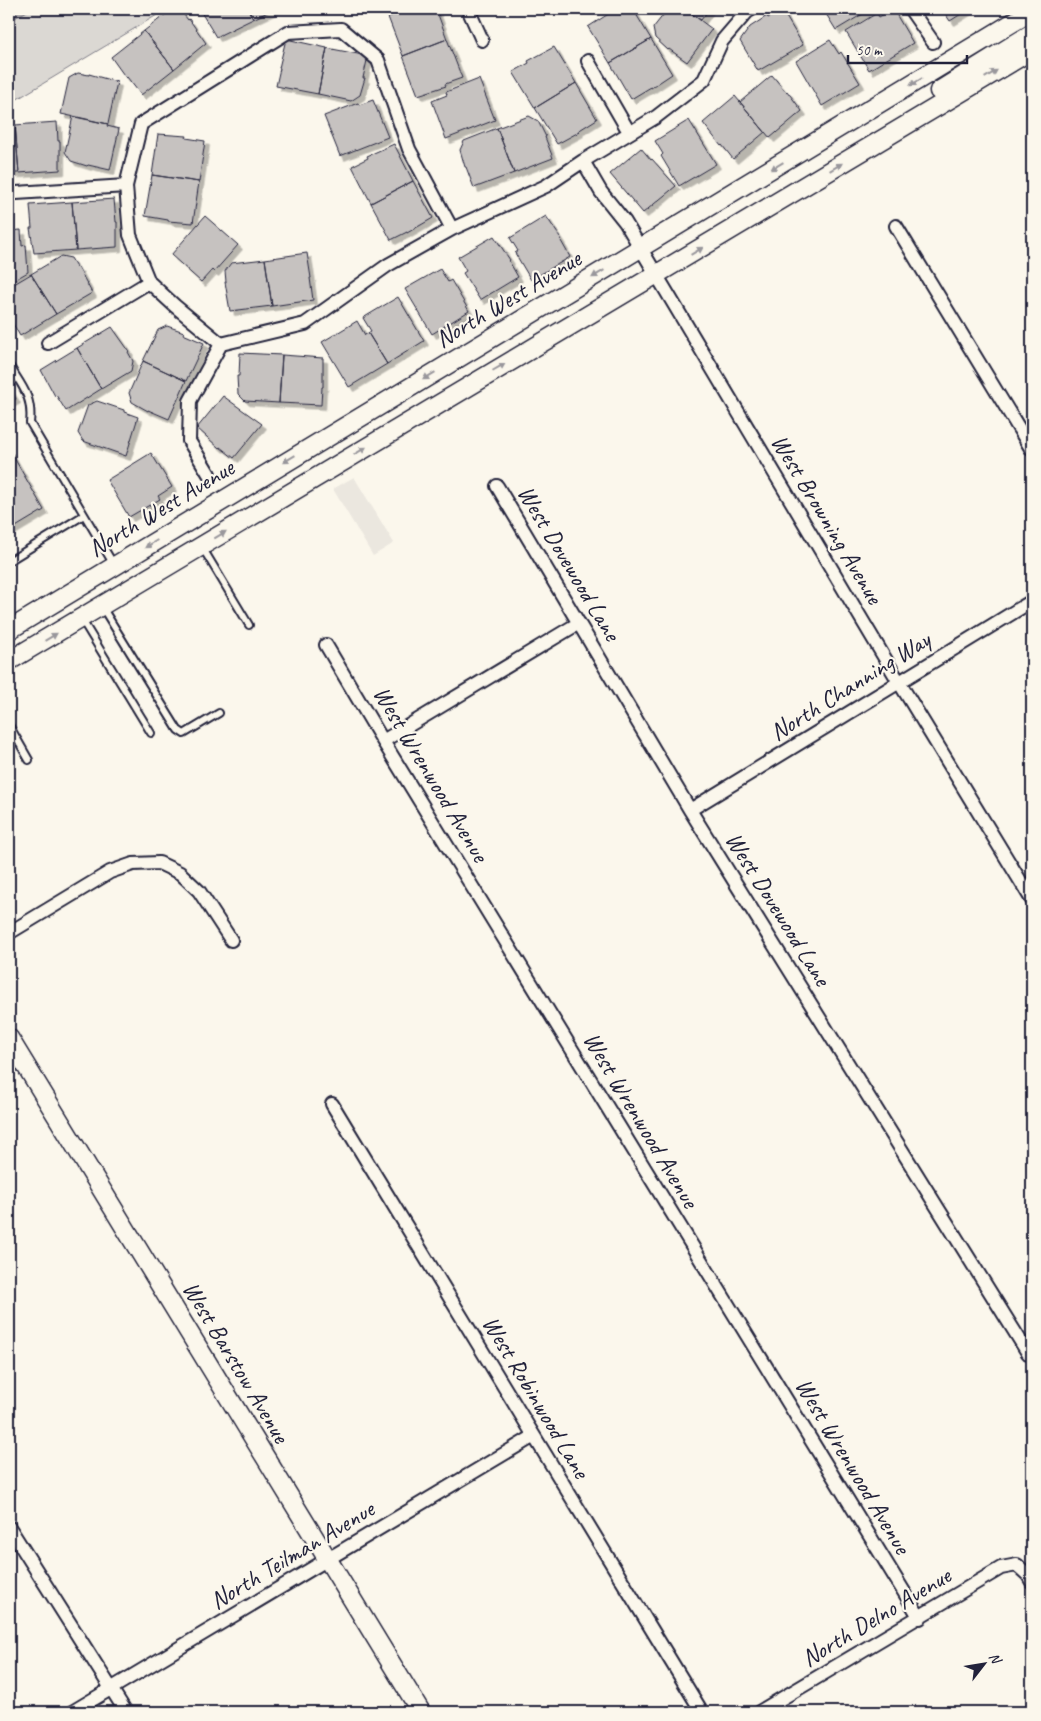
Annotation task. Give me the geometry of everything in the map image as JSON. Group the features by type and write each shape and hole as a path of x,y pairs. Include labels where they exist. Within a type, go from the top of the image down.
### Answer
{"main road":[{"name":"North West Avenue","path":"9,630 1032,11"},
{"path":"869,148 921,102 1032,34"},
{"path":"9,661 1032,50"},
{"name":"West Barstow Avenue","path":"9,1038 420,1712"}],"street":[{"path":"468,9 482,40"},
{"path":"209,474 189,441 190,401 221,344 305,324 388,265 452,229 546,186 629,132 656,117 704,80 722,41 747,12 752,9"},
{"path":"910,9 934,42"},
{"path":"221,344 175,306 150,282 130,234 126,186 141,124 288,32 341,29 378,60 409,149 452,229"},
{"path":"588,61 629,132"},
{"name":"West Browning Avenue","path":"583,161 601,192 625,222 899,682 1032,900"},
{"path":"16,193 126,186"},
{"path":"896,226 1032,450"},
{"path":"48,343 150,282"},
{"name":"West Dovewood Lane","path":"497,486 690,810 1030,1351"},
{"name":"North Channing Way","path":"690,810 1032,600"},
{"path":"383,741 579,623"},
{"name":"West Wrenwood Avenue","path":"326,644 383,741 920,1618"},
{"path":"9,933 110,872 133,864 159,863 180,873 199,891 231,940"},
{"name":"West Robinwood Lane","path":"332,1104 702,1712"},
{"name":"North Teilman Avenue","path":"72,1712 534,1436"},
{"path":"9,1527 126,1712"},
{"name":"North Delno Avenue","path":"759,1712 920,1618 1001,1568 1017,1565 1028,1575 1032,1582"}],"lane":[{"path":"9,365 28,397 31,406 30,423 114,566"},
{"path":"9,561 84,515"},
{"path":"201,546 249,625"},
{"path":"102,606 178,730 184,734 219,713"},
{"path":"81,619 151,733"},
{"path":"9,725 30,760"}],"shaded area":[{"path":"9,9 167,9 9,104"},
{"path":"9,9 31,9 9,21"},
{"path":"354,477 394,543 373,556 333,489"}],"building":[{"path":"201,9 248,9 253,19 216,37"},
{"path":"248,9 274,9 253,19"},
{"path":"409,9 436,9 447,39 403,56 388,17"},
{"path":"619,9 633,9 651,39 610,63 588,27"},
{"path":"668,9 685,9 712,29 687,62 668,50 655,38 653,28"},
{"path":"685,9 709,9 701,20"},
{"path":"823,9 871,9 836,30"},
{"path":"893,9 913,43 869,70 846,32 877,13 879,17"},
{"path":"942,9 969,9 950,21"},
{"path":"171,10 181,11 206,43 174,69 144,31"},
{"path":"782,10 803,45 758,71 740,41 750,27 767,16 768,18"},
{"path":"144,31 174,69 141,95 111,57"},
{"path":"286,39 327,48 318,94 276,86"},
{"path":"447,39 462,78 445,84 446,86 418,95 403,56"},
{"path":"651,39 672,74 631,99 610,63"},
{"path":"830,40 839,54 841,52 860,83 822,106 796,61"},
{"path":"554,47 576,83 535,108 513,72 529,63 528,61"},
{"path":"327,48 368,56 360,95 351,101 318,94"},
{"path":"78,73 117,82 108,124 61,114 69,78"},
{"path":"772,75 802,111 770,138 740,102"},
{"path":"479,79 495,120 446,139 432,101 447,95 446,92"},
{"path":"576,83 597,119 557,144 535,108"},
{"path":"735,96 765,132 733,159 703,123"},
{"path":"373,100 388,137 340,156 324,116 358,103 359,105"},
{"path":"73,116 108,124 107,126 119,129 110,170 71,161 65,152"},
{"path":"529,116 538,121 553,158 514,173 497,128"},
{"path":"689,120 716,164 679,186 661,156 663,154 655,141"},
{"path":"57,122 58,141 60,141 60,170 19,173 15,125"},
{"path":"15,125 19,173 9,173 9,126"},
{"path":"497,128 514,173 474,188 460,150 464,141"},
{"path":"158,134 187,136 186,138 205,141 199,182 152,175"},
{"path":"394,144 413,181 371,203 352,166 368,158 367,156"},
{"path":"641,148 676,186 643,213 610,174"},
{"path":"152,175 199,182 193,223 168,221 145,216"},
{"path":"413,181 433,218 391,240 371,203"},
{"path":"114,199 117,222 117,247 76,250 72,202"},
{"path":"72,202 76,250 34,253 30,228 32,228 30,205"},
{"path":"205,216 238,245 214,272 212,270 201,282 171,255"},
{"path":"546,216 562,240 570,257 531,280 515,253 518,251 510,238"},
{"path":"21,230 22,246 26,245 28,272 9,283 9,231"},
{"path":"494,236 510,260 518,277 480,300 463,273 466,271 458,257"},
{"path":"307,253 313,300 272,306 265,259"},
{"path":"61,256 71,258 92,293 56,314 31,274"},
{"path":"265,259 272,306 230,311 225,271 231,263"},
{"path":"440,269 448,282 451,280 469,311 432,334 405,289"},
{"path":"31,274 56,314 20,336 9,317 9,287"},
{"path":"398,297 424,341 387,364 368,333 371,331 363,318"},
{"path":"357,321 365,335 368,333 387,364 349,387 322,342"},
{"path":"167,326 184,332 183,334 204,343 186,381 143,361 158,330"},
{"path":"112,327 129,351 133,361 131,371 101,389 77,348"},
{"path":"77,348 101,389 66,411 55,396 41,370"},
{"path":"240,353 282,355 279,403 245,401 238,394 237,376 239,376"},
{"path":"282,355 323,358 321,405 279,403"},
{"path":"143,361 186,381 169,419 132,402 129,393"},
{"path":"9,387 16,399 9,403"},
{"path":"223,396 262,424 234,458 219,448 197,428"},
{"path":"97,401 138,417 126,456 83,441 78,433 88,405"},
{"path":"9,449 44,510 9,531"},
{"path":"151,453 172,487 158,496 160,499 129,517 107,480"}]}
